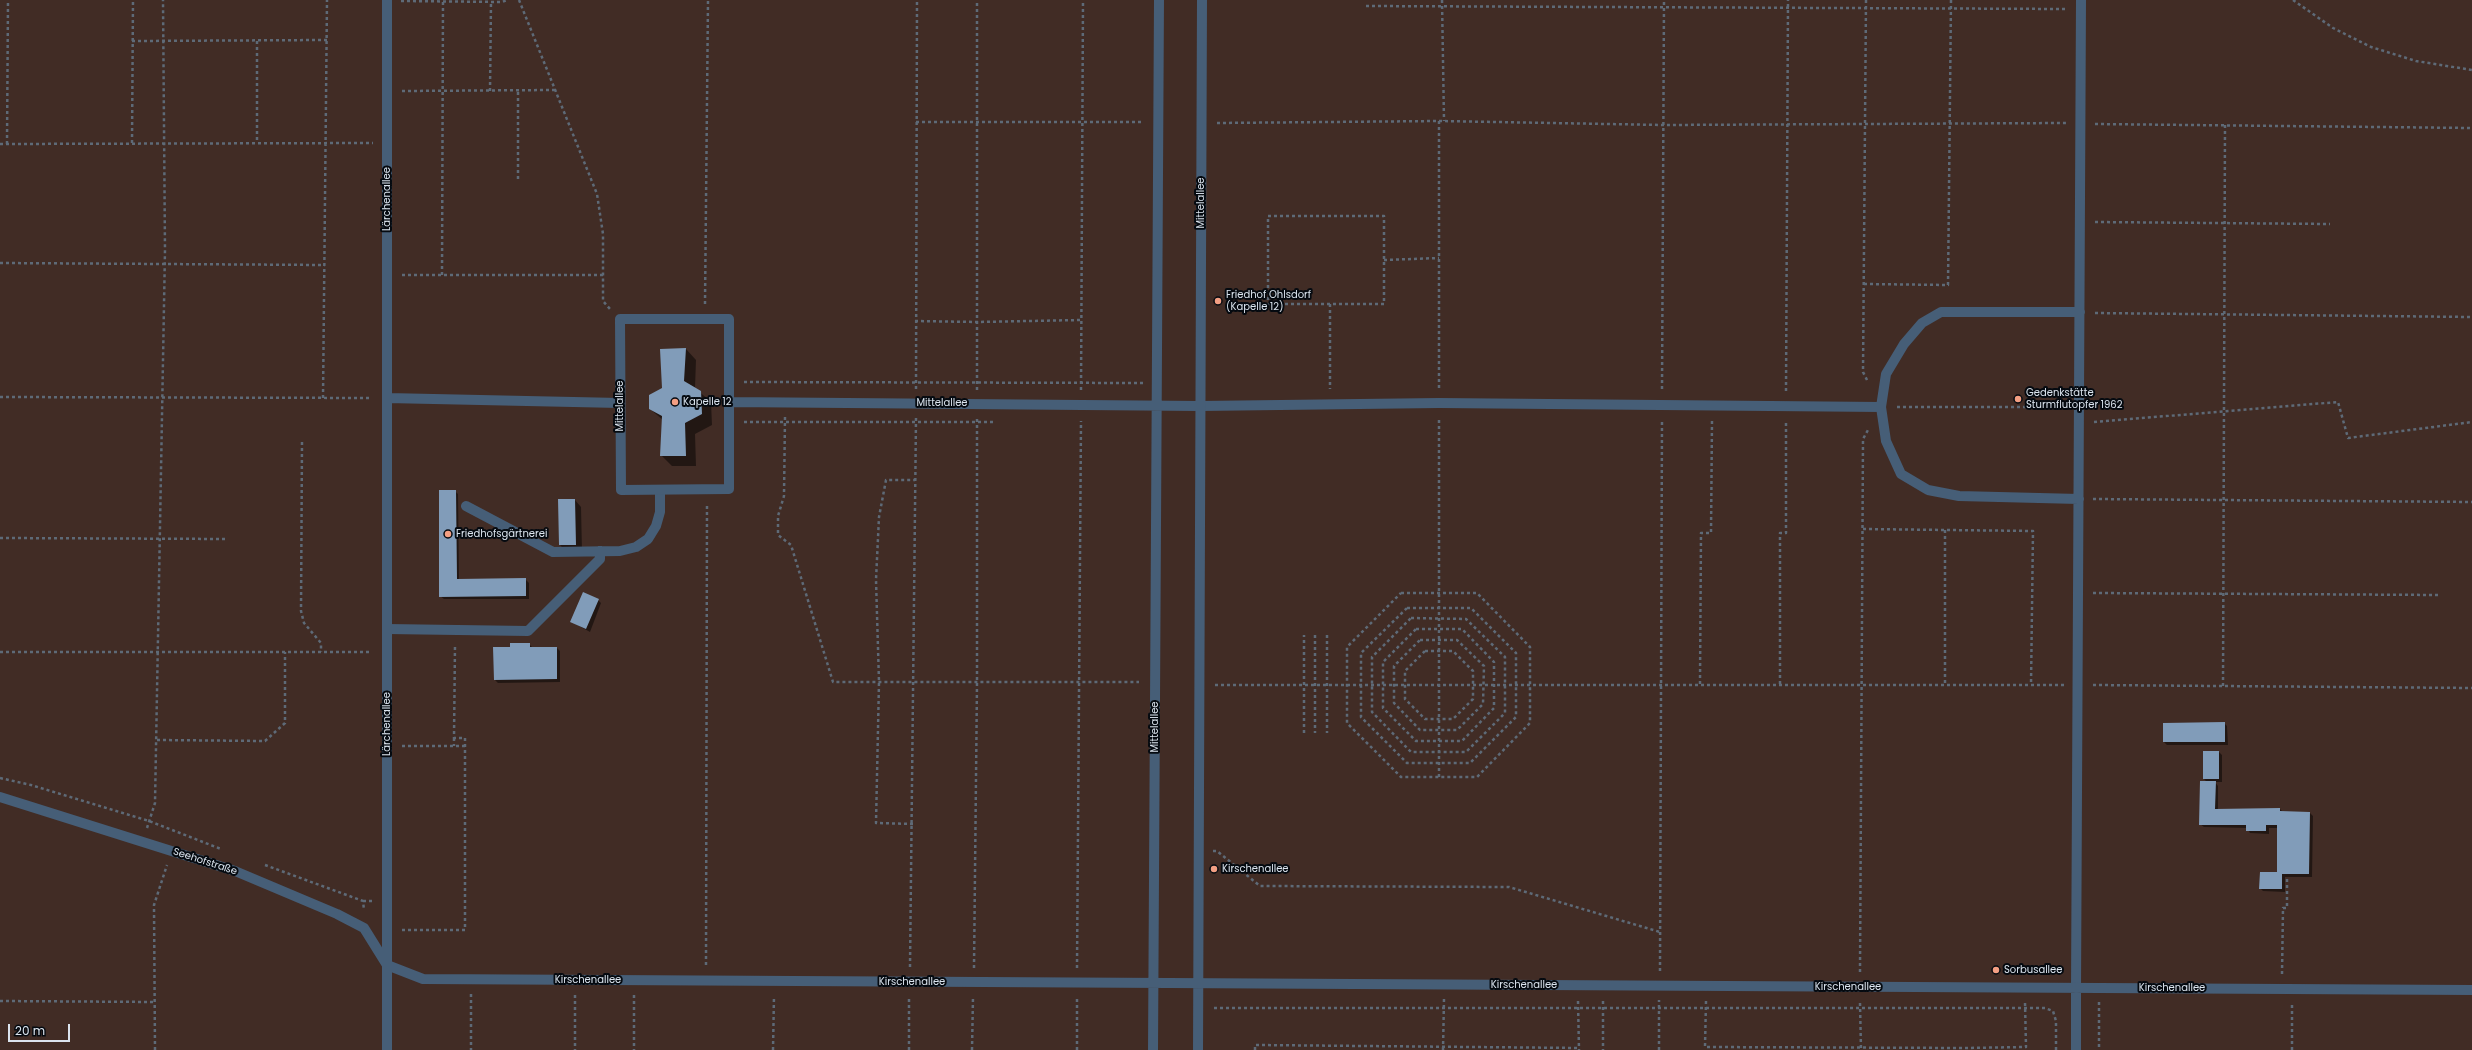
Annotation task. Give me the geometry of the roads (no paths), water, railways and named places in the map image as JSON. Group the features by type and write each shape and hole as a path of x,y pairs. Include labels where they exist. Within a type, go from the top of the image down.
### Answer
{"street":[{"name":"Lärchenallee","path":"387,0 387,1050"},
{"name":"Mittelallee","path":"1154,1050 1156,682 1155,383 1159,0"},
{"name":"Mittelallee","path":"1198,1050 1202,0"},
{"path":"2076,1050 2081,4"},
{"path":"2079,499 1959,496 1928,490 1901,474 1886,440 1881,408 1886,374 1904,344 1922,323 1941,312 2080,312"},
{"name":"Mittelallee","path":"729,318 729,489 620,490 620,403 620,319 729,318"},
{"path":"387,398 620,403"},
{"name":"Mittelallee","path":"729,402 1155,404 1200,406"},
{"path":"1200,406 1439,403 1881,408"},
{"path":"466,506 553,552 620,551 636,547 648,538 656,526 660,512 660,490"},
{"path":"387,629 528,631 600,559 600,552"},
{"name":"Seehofstraße","path":"0,797 235,871 337,914 364,928 387,965"},
{"name":"Kirschenallee","path":"387,965 423,979 471,980 2472,990"}],"place":[{"name":"Friedhof Ohlsdorf (Kapelle 12)","path":"1218,301"},
{"name":"Gedenkstätte Sturmflutopfer 1962","path":"2018,399"},
{"name":"Kapelle 12","path":"675,402"},
{"name":"Friedhofsgärtnerei","path":"448,534"},
{"name":"Kirschenallee","path":"1214,869"},
{"name":"Sorbusallee","path":"1996,970"}]}
